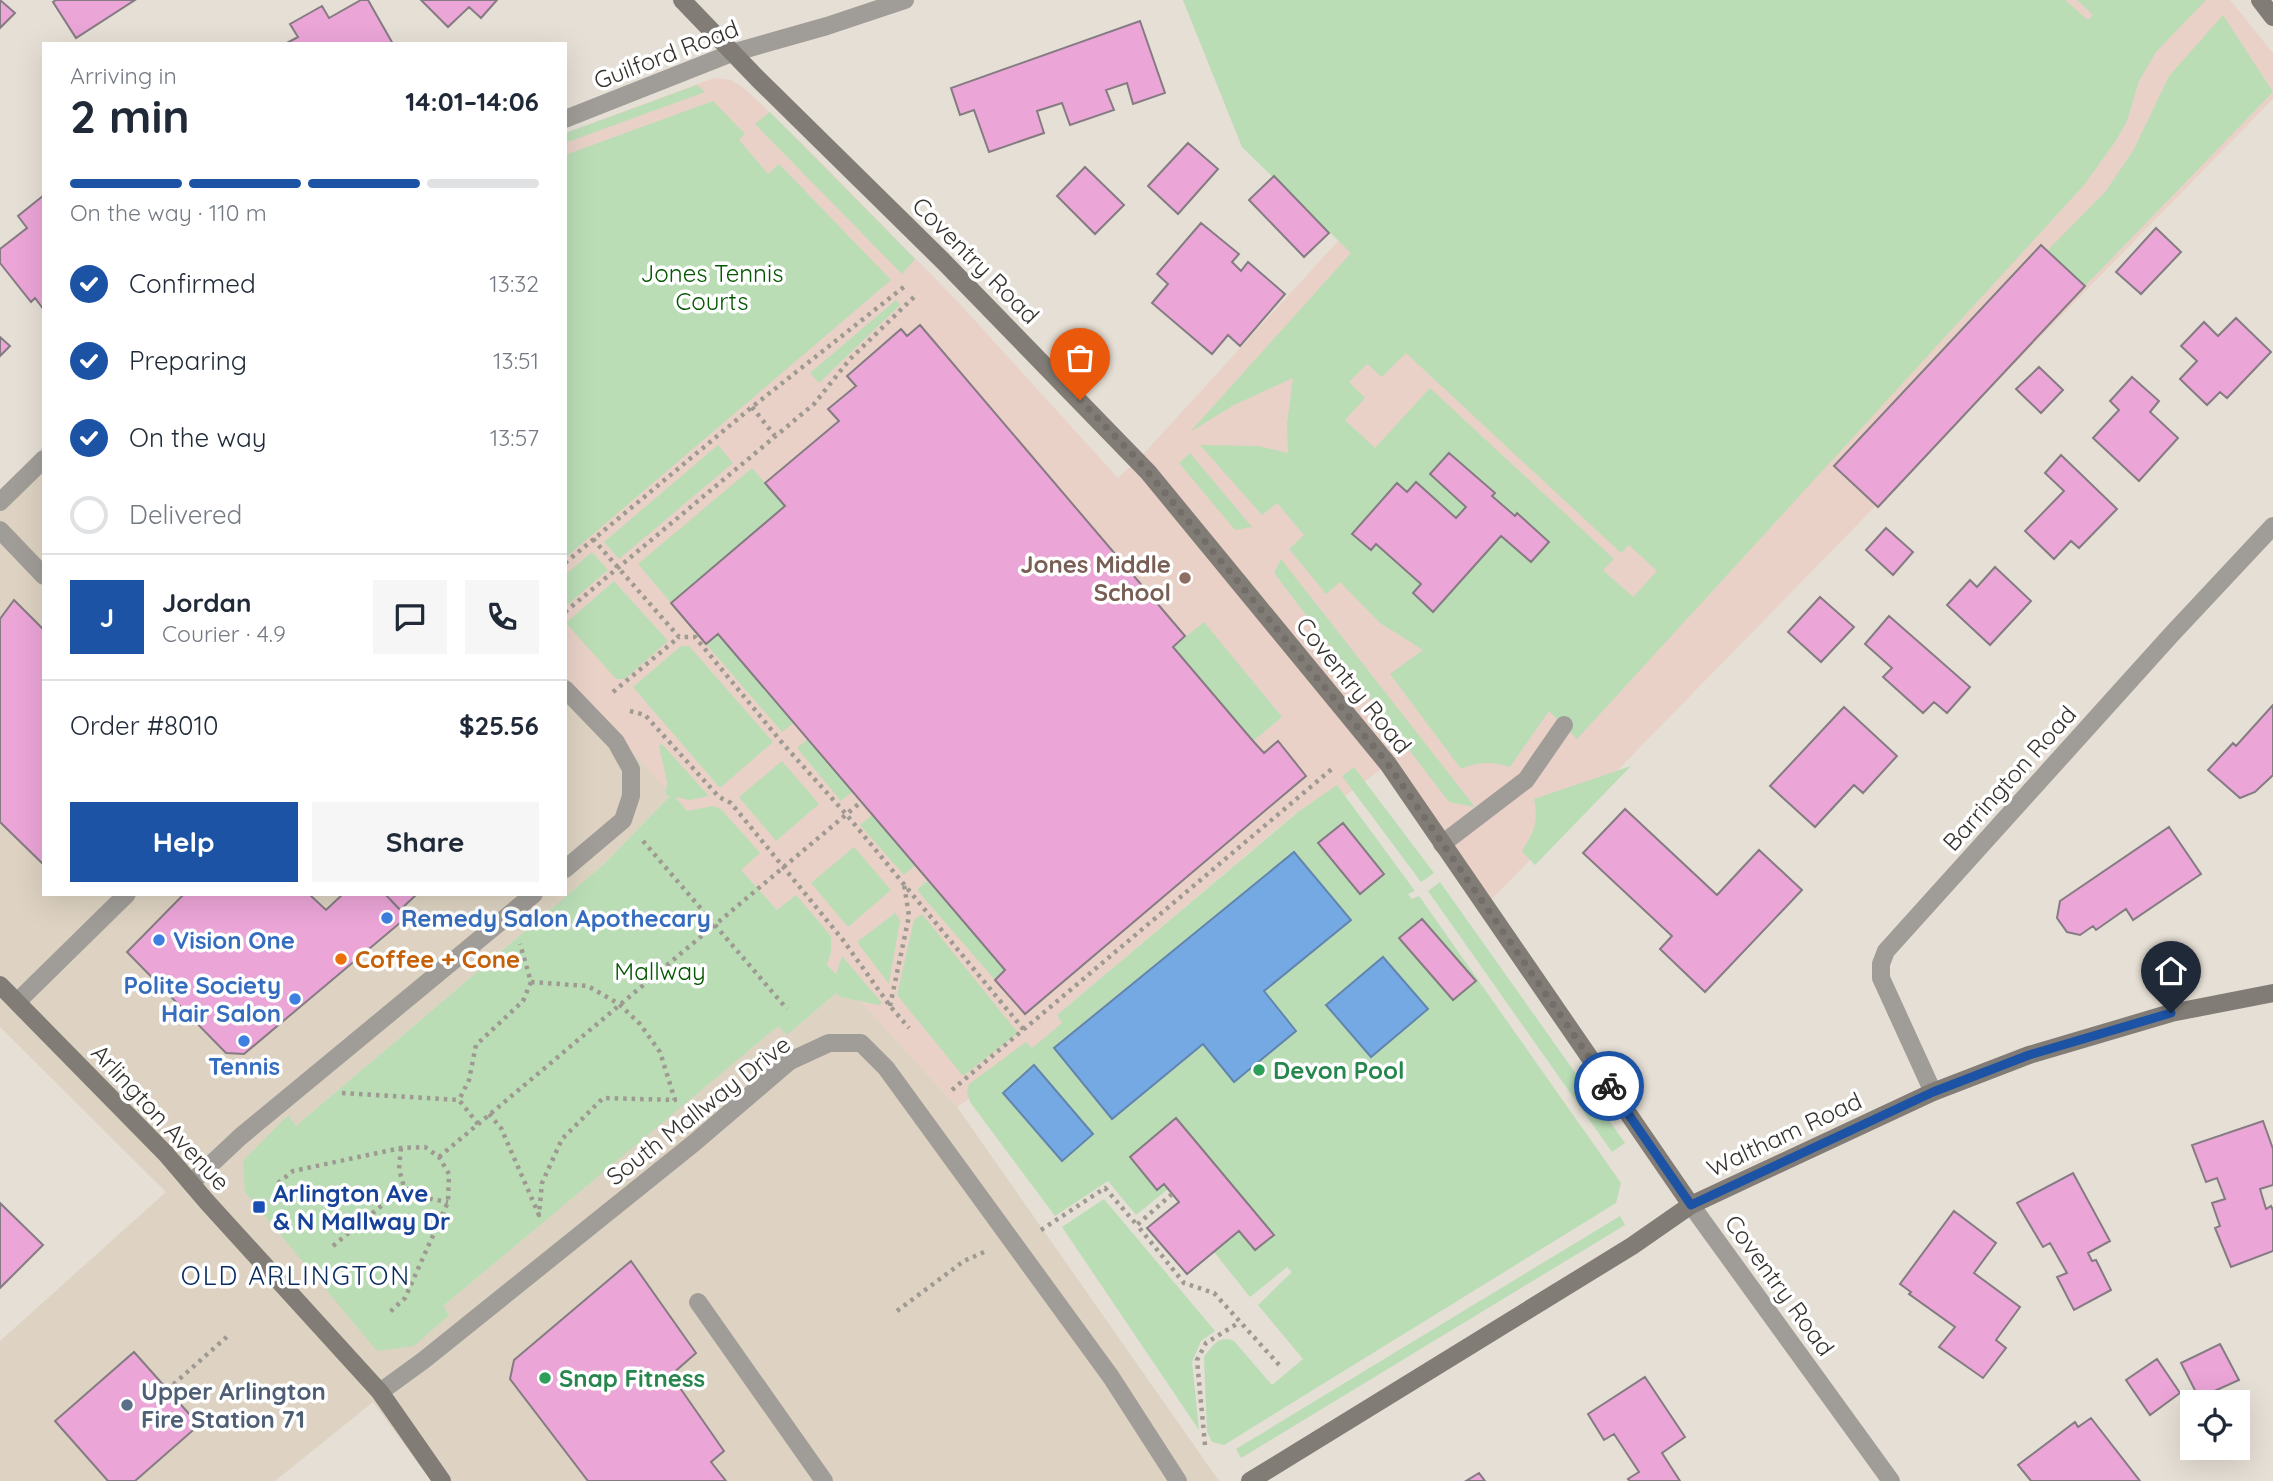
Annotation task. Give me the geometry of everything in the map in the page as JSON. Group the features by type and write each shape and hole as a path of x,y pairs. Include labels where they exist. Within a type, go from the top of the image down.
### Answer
{"street":[{"name":"Coventry Road","path":"682,0 1138,460 1388,764 1691,1205 1891,1481"},
{"name":"Guilford Road","path":"567,118 733,53 905,0"},
{"path":"2260,0 2273,17"},
{"path":"0,502 42,461"},
{"name":"Barrington Road","path":"1933,1092 1881,978 1881,964 1886,951 2273,526"},
{"path":"0,530 42,574"},
{"path":"567,691 616,742 631,769 631,796 623,820 567,867"},
{"path":"1442,844 1526,780 1564,726"},
{"path":"18,1002 126,896"},
{"path":"191,1182 240,1137 532,896"},
{"name":"Arlington Avenue","path":"0,985 191,1182 380,1392 442,1481"},
{"name":"Waltham Road","path":"1250,1481 1632,1246 1691,1205 1933,1092 2029,1055 2171,1013 2273,993"},
{"name":"South Mallway Drive","path":"380,1392 424,1360 608,1212 790,1061 829,1043 861,1043 886,1068 1111,1377 1178,1481"},
{"path":"698,1302 824,1481"}],"path":[{"path":"567,561 752,407 905,286"},
{"path":"567,610 814,404 850,359 915,296"},
{"path":"752,407 776,436"},
{"path":"593,539 678,637"},
{"path":"613,692 678,637 695,637 904,883 1024,1030"},
{"path":"630,711 645,715 719,797 731,803 843,940 909,1028"},
{"path":"953,1090 1333,768"},
{"path":"439,1157 861,802"},
{"path":"640,837 787,1009"},
{"path":"890,1006 909,916 904,883"},
{"path":"459,1100 469,1080 476,1045 523,1001 531,982 520,944"},
{"path":"489,1114 501,1128 538,1214 542,1183 562,1139 603,1098 675,1100 660,1052 640,1024 619,1004 588,986 531,982"},
{"path":"342,1093 459,1100 478,1124"},
{"path":"278,1183 293,1171 401,1148 425,1147 439,1157 449,1174 448,1202 405,1298 390,1311"},
{"path":"401,1148 399,1169 404,1186 420,1197 448,1202"},
{"path":"333,1246 404,1186"},
{"path":"1049,1227 1105,1188 1184,1283 1214,1293 1281,1367"},
{"path":"1137,1225 1172,1194"},
{"path":"897,1311 964,1261"},
{"path":"1205,1446 1197,1360 1206,1343 1240,1322"},
{"path":"167,1390 230,1334"}],"shaded area":[{"name":"Jones Middle School","path":"1183,0 2230,0 2273,53 2273,99 1485,906 1388,764 1308,824 1297,812 1057,1015 1063,1023 981,1091 957,1107 567,680 567,132 714,78 731,80 744,88 803,144 959,303 1118,478 1138,460 1339,240 1242,147"},
{"path":"42,447 42,896 566,896 296,1126 287,1115 245,1192 262,1213 443,1306 778,1025 786,1034 846,985 957,1107 1219,1481 431,1481 373,1402 275,1481 0,1481 0,1341 166,1192 0,1027 0,493"},
{"path":"567,680 672,794 604,864 567,895"}],"green space":[{"path":"1183,0 2065,0 2088,20 2093,15 2077,0 2206,0 2156,52 2139,81 2127,121 2084,185 1577,739 1549,711 1510,767 1485,763 1461,769 1390,674 1423,650 1380,623 1340,582 1326,594 1289,549 1304,535 1277,503 1262,515 1200,445 1258,446 1288,453 1287,424 1293,378 1234,405 1190,432 1351,253 1242,147","holes":["1406,353 1621,553 1629,545 1657,571 1633,597 1603,570 1614,559 1430,388 1375,448 1345,420 1365,398 1349,382 1367,364 1382,377","1449,453 1494,493 1493,496 1515,516 1517,514 1501,536 1433,611 1413,593 1421,584 1376,544 1370,550 1352,533 1397,483 1407,492 1416,482 1456,518 1466,507 1430,474"]},
{"path":"2223,15 2273,92 2085,286 2047,251 2105,192 2133,151 2169,76"},
{"path":"697,85 705,92 567,142 567,133"},
{"name":"Jones Tennis Courts","path":"713,101 745,134 739,140 768,174 779,164 891,280 567,556 567,154"},
{"path":"770,112 915,259 902,274 755,124"},
{"path":"896,300 900,305 819,383 810,373"},
{"path":"718,445 733,463 619,559 604,542"},
{"path":"1190,453 1252,527 1235,530 1179,463"},
{"path":"752,468 785,506 671,603 638,564"},
{"path":"592,552 608,570 567,605 567,573"},
{"path":"1281,559 1475,807 1449,802 1274,573"},
{"path":"614,581 668,641 625,679 616,679 567,622"},
{"path":"1204,622 1282,717 1253,741 1173,647"},
{"path":"718,634 794,723 782,732 706,644"},
{"path":"681,646 689,646 773,742 720,788 633,687"},
{"path":"808,739 852,792 841,801 797,748"},
{"name":"Mallway","path":"662,744 709,796 690,800 675,797 687,811 713,806 721,809 760,853 741,870 777,910 796,895 831,936 831,952 827,965 836,974 842,956 882,1003 879,1005 840,997 836,993 787,1035 778,1026 443,1306 449,1315 414,1346 377,1351 245,1192 243,1161 288,1115 296,1126 604,864 670,796 666,795 667,782 659,746"},
{"path":"782,761 819,804 776,841 739,797"},
{"path":"1631,766 1535,865 1522,851 1534,826 1534,799"},
{"path":"1354,767 1434,873 1421,882 1342,776"},
{"name":"Devon Pool","path":"1337,785 1415,891 1408,894 1412,899 1419,896 1621,1183 1616,1203 1224,1445 1212,1442 1207,1432 1204,1357 1220,1340 1234,1341 1272,1385 1303,1359 1258,1305 1292,1272 1287,1267 1250,1297 1214,1252 1187,1274 1147,1228 1179,1202 1168,1189 1136,1215 1108,1181 1055,1216 970,1102 967,1092 969,1084 1026,1042 1032,1048 1062,1023 1057,1015 1298,812"},
{"path":"872,815 915,865 904,875 860,825"},
{"path":"854,847 891,890 848,927 811,883"},
{"path":"927,881 1005,970 995,980 917,890"},
{"path":"1440,882 1625,1143 1612,1152 1428,891"},
{"path":"895,913 900,920 889,984 857,942"},
{"path":"922,914 1018,1033 963,1076 897,995 914,920"},
{"path":"1104,1199 1215,1331 1201,1341 1192,1362 1199,1430 1062,1227"},
{"path":"1620,1216 1625,1225 1241,1458 1236,1449"}],"water":[{"path":"1294,852 1351,920 1264,991 1296,1031 1234,1082 1203,1044 1112,1119 1054,1048"},
{"path":"1383,957 1428,1009 1371,1057 1326,1005"},
{"path":"1034,1065 1093,1134 1062,1161 1003,1093"}],"building":[{"path":"0,0 15,13 0,28"},
{"path":"135,0 76,38 53,2"},
{"path":"361,0 368,0 392,42 289,42 298,37 290,24 322,6 329,18"},
{"path":"421,0 497,0 481,18 469,7 448,27"},
{"path":"1140,21 1165,93 1133,104 1127,83 1106,90 1114,110 1070,125 1062,103 1037,111 1044,133 989,152 974,110 960,115 951,88"},
{"path":"1188,143 1218,169 1178,214 1148,186"},
{"path":"1085,167 1124,205 1095,234 1057,196"},
{"path":"1274,176 1329,233 1304,257 1249,200"},
{"path":"42,197 42,307 35,298 31,302 0,263 0,249 27,228 18,216"},
{"path":"1201,223 1239,254 1232,262 1241,271 1248,262 1285,294 1240,346 1228,335 1212,354 1152,303 1168,284 1157,274"},
{"path":"2156,228 2181,252 2141,294 2116,272"},
{"path":"2041,245 2085,286 1878,507 1834,466"},
{"path":"2236,318 2271,352 2227,398 2220,392 2207,405 2180,379 2197,361 2181,346 2204,322 2218,336"},
{"path":"920,325 1185,636 1173,647 1253,741 1264,753 1278,741 1306,776 1025,1014 995,980 1005,970 718,634 706,644 671,603 785,506 765,483 839,421 828,409 856,386 847,376 901,329 907,336"},
{"path":"0,337 10,346 0,356"},
{"path":"2039,367 2063,390 2041,413 2016,389"},
{"path":"2132,377 2159,401 2150,412 2178,438 2139,481 2093,438 2119,410 2110,401"},
{"path":"1449,453 1495,493 1492,496 1515,516 1517,513 1549,542 1531,562 1501,536 1433,612 1413,593 1421,584 1376,544 1371,550 1352,534 1397,483 1407,492 1416,482 1456,518 1466,507 1430,474"},
{"path":"2061,455 2117,509 2079,548 2071,541 2054,559 2025,531 2064,491 2045,473"},
{"path":"1886,528 1913,552 1893,575 1866,550"},
{"path":"1995,567 2031,601 1990,645 1947,605 1970,580 1977,587"},
{"path":"1820,597 1854,627 1821,662 1788,632"},
{"path":"14,600 42,628 42,863 0,822 0,619"},
{"path":"1889,616 1970,687 1947,713 1934,702 1923,713 1883,677 1892,668 1865,644"},
{"path":"2273,705 2273,775 2255,792 2240,798 2208,770 2233,743 2236,746"},
{"path":"1844,707 1897,756 1863,793 1854,785 1815,827 1770,786"},
{"path":"1625,809 1717,895 1759,850 1802,890 1705,992 1660,949 1672,936 1583,853"},
{"path":"1343,823 1384,874 1360,894 1318,843"},
{"path":"2169,827 2201,874 2133,920 2126,909 2096,930 2093,926 2080,935 2067,932 2057,918 2060,901"},
{"path":"182,896 311,896 326,910 341,896 387,896 407,917 244,1054 226,1053 127,952"},
{"path":"387,896 415,896 400,910"},
{"path":"1422,919 1476,981 1453,1000 1399,938"},
{"path":"1176,1118 1274,1235 1255,1250 1239,1231 1187,1274 1147,1228 1179,1202 1164,1184 1157,1190 1130,1157"},
{"path":"2263,1121 2273,1149 2273,1185 2260,1189 2266,1209 2271,1206 2273,1210 2273,1251 2231,1267 2215,1228 2220,1226 2212,1203 2225,1199 2217,1178 2206,1182 2192,1145"},
{"path":"2073,1173 2110,1241 2088,1253 2092,1261 2096,1260 2111,1290 2074,1310 2057,1277 2067,1273 2050,1243 2043,1247 2017,1203"},
{"path":"0,1203 43,1245 0,1288"},
{"path":"1954,1211 1996,1243 1974,1273 2020,1307 1996,1340 2006,1348 1983,1378 1939,1347 1955,1327 1909,1294 1911,1292 1900,1284"},
{"path":"631,1261 696,1353 671,1375 724,1451 711,1462 726,1481 588,1481 510,1379 514,1360"},
{"path":"2220,1344 2239,1380 2217,1390 2195,1390 2181,1363"},
{"name":"Upper Arlington Fire Station 71","path":"134,1352 199,1425 135,1481 108,1481 55,1421"},
{"path":"2157,1359 2180,1393 2150,1415 2126,1380"},
{"path":"1645,1377 1685,1437 1662,1453 1680,1481 1630,1481 1628,1479 1639,1472 1614,1434 1604,1440 1588,1414"},
{"path":"2091,1418 2140,1481 2031,1481 2018,1465 2075,1422 2078,1427"},
{"path":"1479,1473 1485,1481 1466,1481"}],"way so far":[{"path":"1080,400 1138,460 1388,764 1609,1086"}],"place":[{"name":"Jones Middle School","path":"1185,578"},
{"name":"Remedy Salon Apothecary","path":"387,918"},
{"name":"Vision One","path":"159,940"},
{"name":"Coffee + Cone","path":"341,959"},
{"name":"Polite Society Hair Salon","path":"295,999"},
{"name":"Tennis","path":"244,1041"},
{"name":"Devon Pool","path":"1259,1070"},
{"name":"Arlington Ave & N Mallway Dr","path":"259,1207"},
{"name":"Snap Fitness","path":"545,1378"},
{"name":"Upper Arlington Fire Station 71","path":"127,1405"}],"district":[{"name":"OLD ARLINGTON","path":"296,1275"}],"route":[{"path":"1609,1086 1691,1205 1933,1092 2029,1055 2171,1013"}]}
